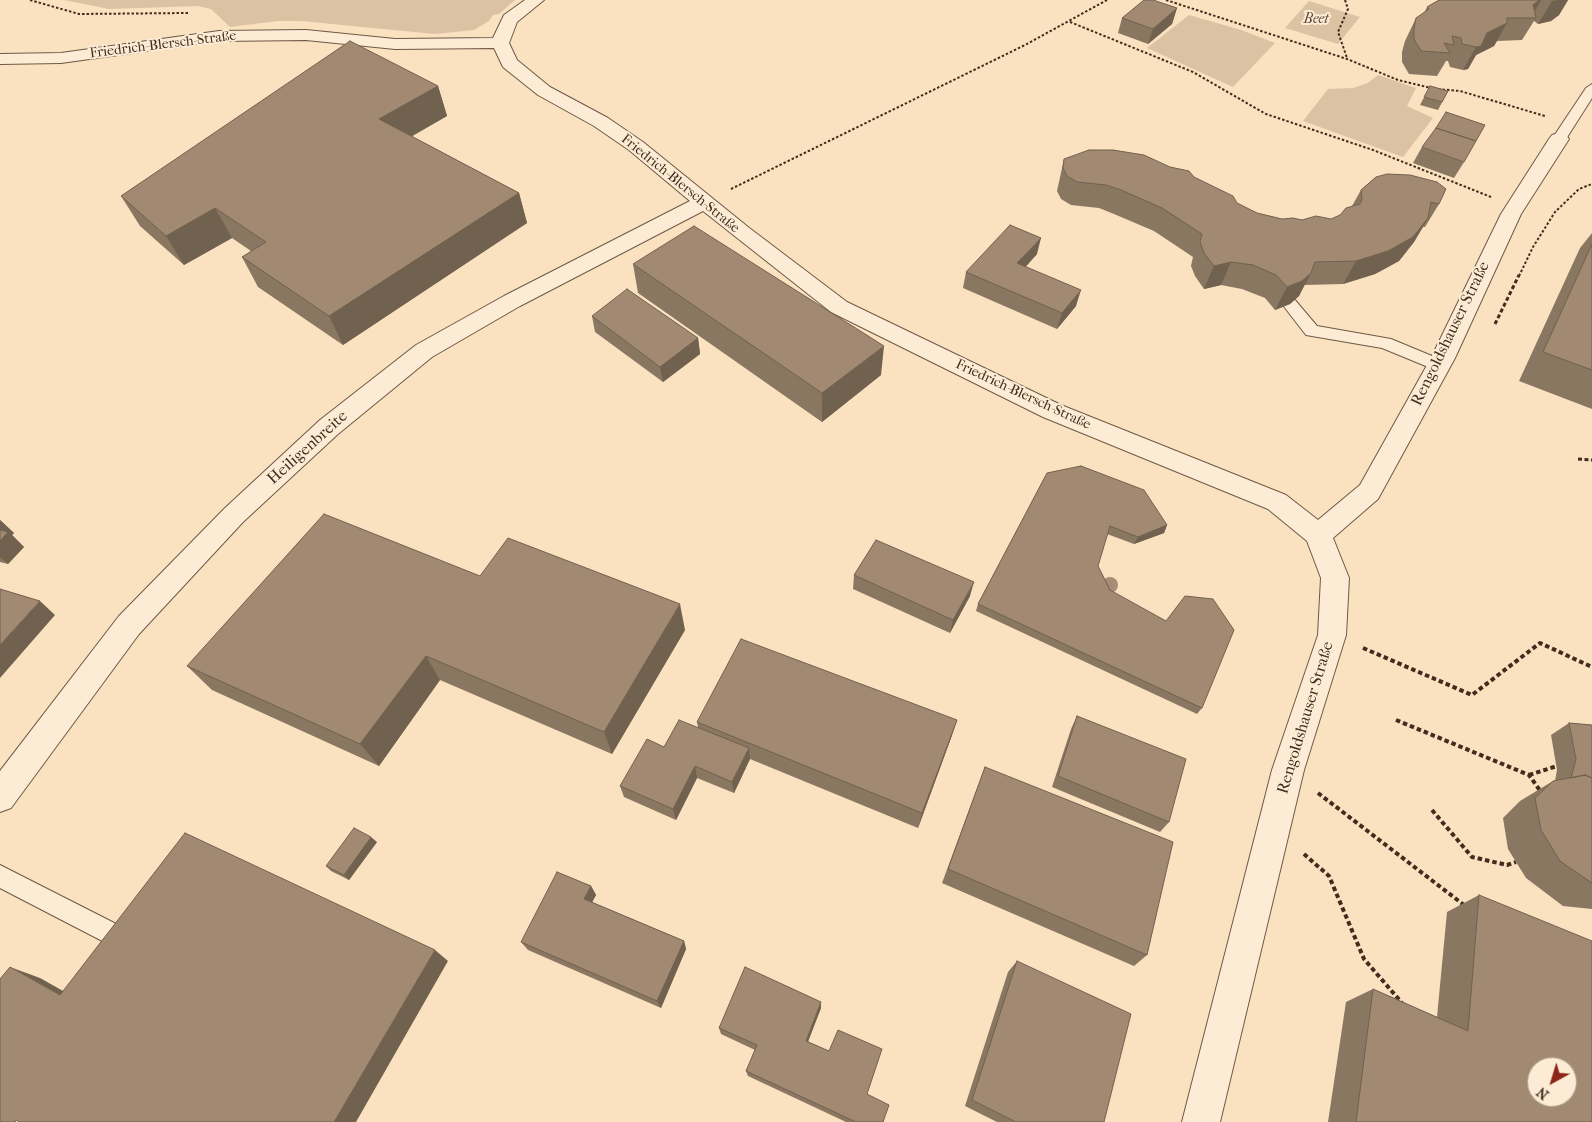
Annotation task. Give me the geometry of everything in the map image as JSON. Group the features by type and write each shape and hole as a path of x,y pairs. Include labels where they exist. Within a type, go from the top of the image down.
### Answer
{"street":[{"path":"500,43 510,19 536,0"},
{"name":"Friedrich-Blersch-Straße","path":"0,59 61,58 219,36 306,35 396,44 500,43 509,63 544,92 601,122 636,146 704,202 840,306 1052,411 1277,502 1318,535"},
{"name":"Rengoldshauser Straße","path":"1201,1122 1288,770 1332,635 1335,578 1318,535 1369,492 1438,365 1473,291 1517,207 1564,131"},
{"name":"Heiligenbreite","path":"0,797 129,625 234,515 329,426 424,351 512,301 704,202"}],"lane":[{"path":"1564,131 1592,88"},
{"path":"1290,304 1312,331 1385,343 1438,365"},
{"path":"0,876 120,938"}],"path":[{"path":"30,0 38,4 79,14 200,13 219,30 219,36"},
{"path":"704,202 1070,22 1108,0"},
{"path":"1166,0 1347,58 1398,80 1429,88 1460,91 1564,131"},
{"path":"1345,0 1348,9 1338,32 1347,58"},
{"path":"1070,22 1193,72 1266,114 1373,150 1517,207"},
{"path":"1493,328 1533,246 1555,212 1579,189 1592,184"},
{"path":"1578,459 1592,460"},
{"path":"1332,635 1472,695 1540,643 1592,667"},
{"path":"1396,720 1530,775 1544,796"},
{"path":"1530,775 1557,766"},
{"path":"1288,770 1469,910"},
{"path":"1432,810 1472,857 1508,864 1516,862"},
{"path":"1274,828 1329,876 1364,959 1409,1011"}],"green space":[{"path":"64,0 515,0 499,14 493,15 489,21 474,30 435,34 301,21 278,21 230,27 211,9 198,6 109,9"},
{"name":"Beet","path":"1309,1 1360,17 1338,44 1285,28"},
{"path":"1189,15 1241,30 1275,43 1233,87 1147,48"},
{"path":"1378,75 1416,88 1407,106 1433,118 1403,157 1303,121 1328,89 1353,88 1368,83"}],"building":[{"path":"1144,0 1153,0 1177,8 1153,29 1122,18"},
{"path":"1439,0 1539,0 1533,5 1536,18 1507,18 1507,23 1487,33 1481,46 1476,47 1462,44 1461,38 1452,36 1454,45 1444,43 1450,53 1421,51 1414,39 1416,18 1429,9 1427,7"},
{"path":"350,41 438,86 379,119 519,193 329,316 242,257 266,242 215,208 166,236 121,196"},
{"path":"1430,86 1448,91 1442,102 1424,97"},
{"path":"1446,112 1485,125 1476,141 1436,128"},
{"path":"1436,128 1476,141 1464,162 1422,147"},
{"path":"1089,150 1113,150 1144,155 1170,167 1189,171 1194,177 1233,196 1237,203 1257,213 1282,219 1293,218 1302,220 1316,216 1331,219 1340,215 1346,208 1360,204 1362,199 1361,190 1376,177 1387,174 1410,175 1437,182 1446,189 1439,204 1431,202 1428,218 1413,237 1388,251 1356,261 1315,262 1311,273 1302,281 1287,287 1276,275 1253,265 1231,262 1214,266 1204,253 1200,242 1202,234 1162,208 1121,190 1106,185 1077,182 1067,176 1063,168 1064,159"},
{"path":"1010,225 1041,238 1017,263 1081,290 1062,313 966,272"},
{"path":"694,226 884,346 822,393 633,264"},
{"path":"1592,244 1592,370 1543,352"},
{"path":"627,289 698,338 660,367 592,316"},
{"path":"1081,466 1144,490 1167,525 1138,537 1110,526 1098,566 1110,590 1166,621 1185,596 1213,599 1234,630 1202,708 978,604 1047,473"},
{"path":"324,514 480,576 508,538 680,604 604,732 426,656 360,744 187,666"},
{"path":"0,530 8,532 0,541"},
{"path":"876,540 974,582 953,620 854,575"},
{"path":"0,589 40,601 0,645"},
{"path":"741,639 957,720 922,813 697,722"},
{"path":"1077,716 1186,759 1169,822 1058,776"},
{"path":"679,720 749,748 732,782 695,766 673,809 620,786 647,739 664,747"},
{"path":"1569,723 1592,725 1592,778 1585,775 1571,778 1576,759"},
{"path":"985,767 1173,842 1147,955 948,869"},
{"path":"1585,775 1592,778 1592,883 1560,861 1541,830 1535,798 1553,781"},
{"path":"354,828 371,837 344,875 326,866"},
{"path":"185,833 435,950 334,1122 19,1122 16,1120 15,1122 0,1122 0,979 10,967 60,995"},
{"path":"557,872 591,886 584,899 684,941 657,1001 521,942"},
{"path":"1479,895 1592,941 1592,1122 1356,1122 1373,989 1468,1031"},
{"path":"1017,961 1131,1014 1104,1122 1016,1122 972,1100"},
{"path":"745,967 821,1002 806,1041 829,1051 838,1030 882,1049 867,1094 889,1105 883,1122 856,1122 746,1071 757,1045 719,1028"}]}
